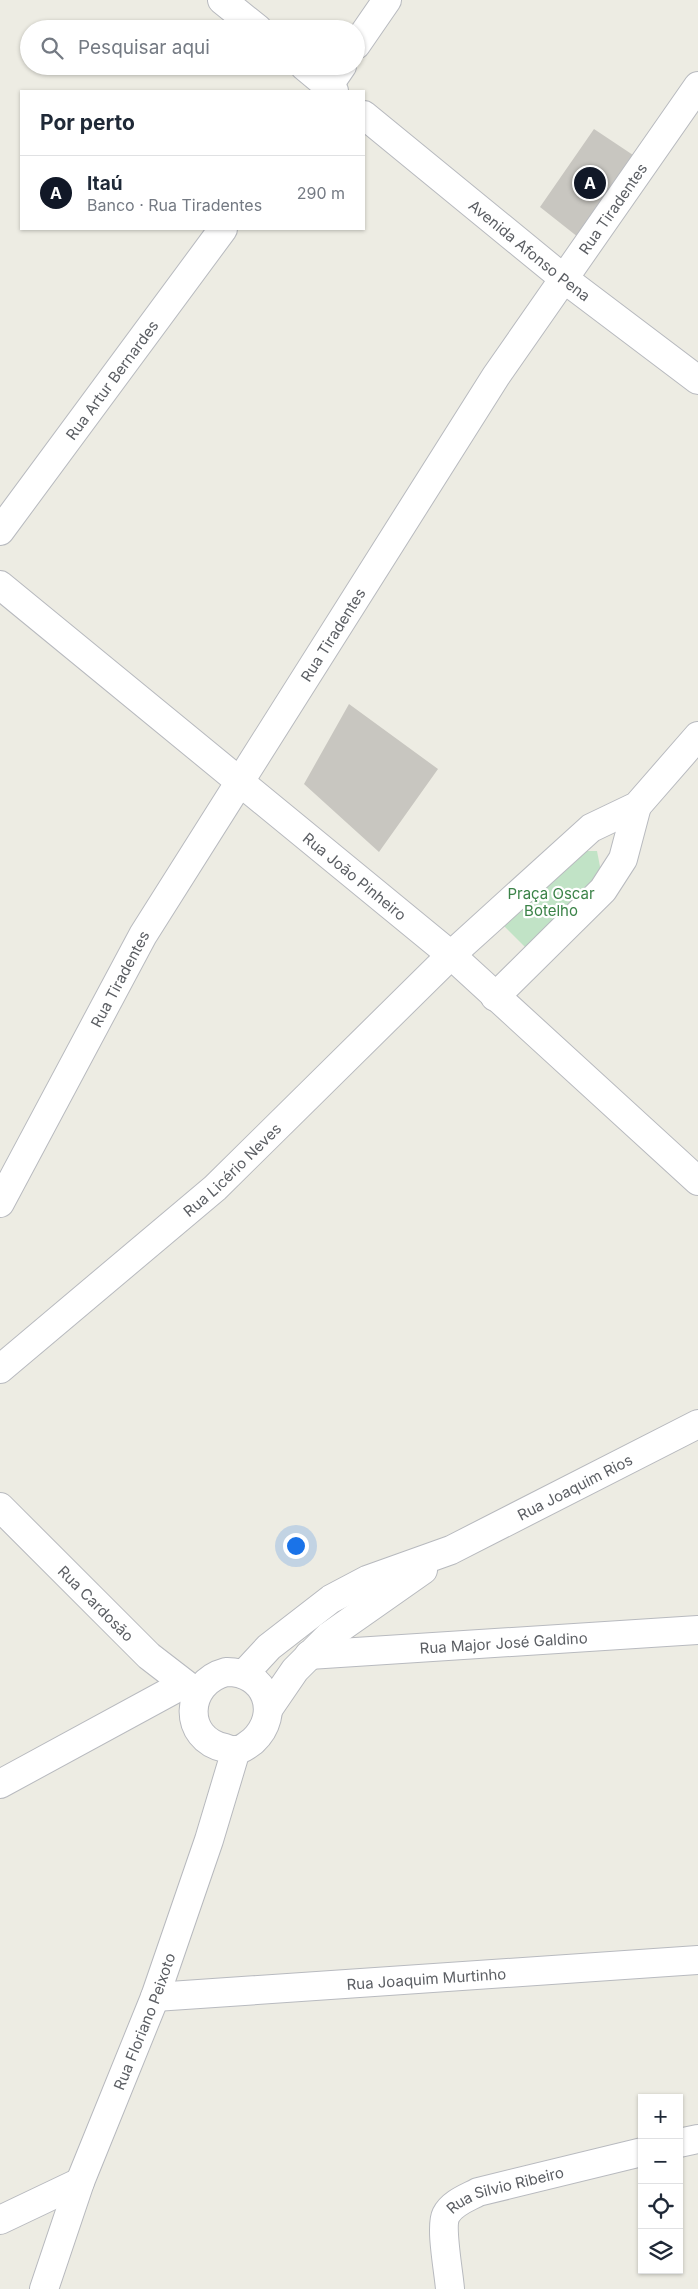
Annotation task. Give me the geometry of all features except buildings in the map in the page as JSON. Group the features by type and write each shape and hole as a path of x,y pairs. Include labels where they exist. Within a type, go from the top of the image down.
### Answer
{"street":[{"path":"222,0 247,20"},
{"path":"365,32 386,0"},
{"path":"318,75 332,84"},
{"name":"Rua Tiradentes","path":"0,1203 143,935 496,376 698,86"},
{"name":"Avenida Afonso Pena","path":"365,116 563,278 698,380"},
{"name":"Rua Artur Bernardes","path":"0,531 222,230"},
{"name":"Rua João Pinheiro","path":"0,584 451,956 698,1182"},
{"path":"495,998 603,890 622,859 637,806 698,736"},
{"name":"Rua Licério Neves","path":"0,1369 215,1188 451,956 591,828 637,806"},
{"name":"Rua Joaquim Rios","path":"244,1674 269,1647 331,1599 367,1580 450,1550 698,1424"},
{"name":"Rua Cardosão","path":"0,1507 149,1656 190,1689"},
{"name":"Rua Joaquim Rios","path":"269,1708 295,1670 330,1636 450,1550"},
{"name":"Rua Major José Galdino","path":"310,1656 698,1630"},
{"path":"0,1784 217,1675 235,1672 244,1674 256,1682 265,1693 269,1708 265,1726 250,1744 236,1750 217,1745 202,1734 195,1722 190,1689"},
{"name":"Rua Floriano Peixoto","path":"44,2289 80,2182 154,1997 209,1840 236,1750"},
{"name":"Rua Joaquim Murtinho","path":"154,1997 698,1960"},
{"path":"683,2142 698,2139"},
{"name":"Rua Silvio Ribeiro","path":"450,2289 444,2232 446,2216 458,2203 478,2192 638,2153"},
{"path":"0,2220 80,2182"}],"green space":[{"name":"Praça Oscar Botelho","path":"569,851 597,851 603,882 532,954 499,921"}],"place":[{"name":"Itaú","path":"590,183"}]}
